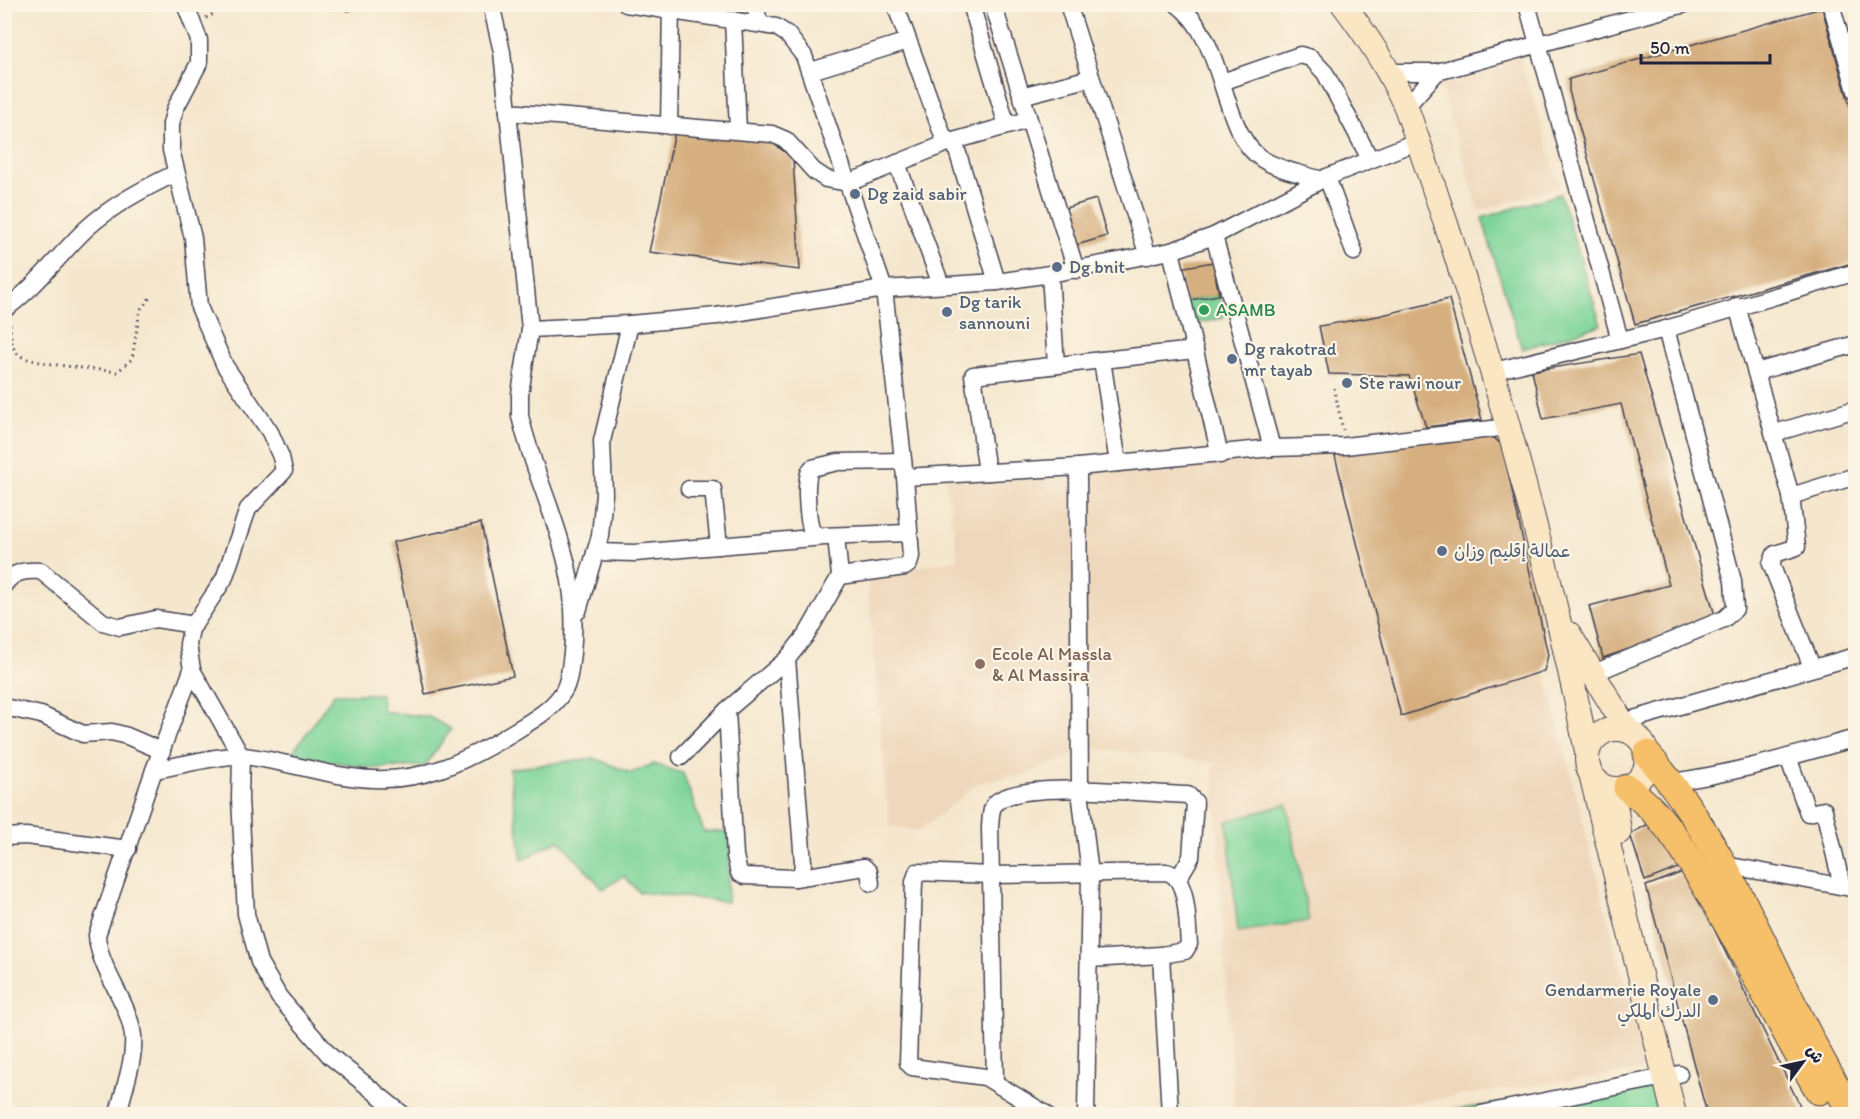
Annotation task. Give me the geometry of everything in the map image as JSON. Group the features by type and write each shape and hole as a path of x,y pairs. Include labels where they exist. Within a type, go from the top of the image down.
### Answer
{"main road":[{"path":"1343,4 1390,72 1407,107 1494,371 1560,619 1587,752 1586,761 1611,785 1654,809 1667,824 1726,920 1785,1035 1833,1114"},
{"path":"1560,619 1625,726 1643,744 1647,754 1672,782 1725,865 1803,1024 1853,1114"},
{"path":"1587,752 1598,735 1625,726"},
{"path":"1611,785 1643,775 1647,754"},
{"path":"1611,785 1672,1076 1674,1114"},
{"path":"1672,1076 1689,1114"}],"street":[{"path":"185,4 199,40 199,63 181,94 171,124 171,150 192,231 199,307 205,326 225,366 270,432 284,471 248,509 224,579 194,625 188,644 192,670 241,756 240,798 246,914 260,962 279,997 330,1056 402,1114"},
{"path":"491,4 502,52 530,329 520,394 520,416 569,566 575,622"},
{"path":"626,4 671,8 776,27 787,34 797,45 811,71 884,289 904,469 911,561 905,567 840,576"},
{"path":"754,4 760,23"},
{"path":"895,4 943,136 956,147 996,282"},
{"path":"971,4 1007,126"},
{"path":"993,4 1076,270"},
{"path":"1068,4 1148,256"},
{"path":"1177,4 1195,20 1203,31 1240,130 1261,158 1325,178"},
{"path":"1527,4 1620,340"},
{"path":"1390,72 1437,72 1538,47 1685,4"},
{"path":"1831,4 1856,91"},
{"path":"669,126 671,8"},
{"path":"733,20 738,130"},
{"path":"811,71 908,41"},
{"path":"1222,82 1300,55 1311,58 1324,73 1370,159"},
{"path":"1407,107 1437,72"},
{"path":"1021,96 1091,78"},
{"path":"508,112 772,134 786,140 814,171 826,179 848,183 950,142 1028,120"},
{"path":"530,329 630,324 778,308 884,289 996,282 1148,256 1171,251 1214,236 1325,178 1418,141"},
{"path":"897,163 941,285"},
{"path":"6,308 26,295 88,227 123,201 176,173"},
{"path":"1325,178 1354,252"},
{"path":"1214,236 1272,448"},
{"path":"1171,251 1220,455"},
{"path":"1494,371 1666,329 1856,272"},
{"path":"1050,274 1056,366"},
{"path":"1737,306 1791,496 1797,547 1775,554 1771,564 1812,667"},
{"path":"154,770 241,756 374,779 442,771 503,738 556,702 564,690 569,674 575,622 603,514 602,441 630,324"},
{"path":"1594,673 1724,619 1732,614 1736,606 1733,581 1666,329"},
{"path":"1756,372 1855,346"},
{"path":"987,472 973,375 1195,350"},
{"path":"1102,360 1118,463"},
{"path":"1775,434 1856,409"},
{"path":"908,533 820,536 812,532 808,497 809,470 838,462 904,469 987,472 1220,455 1272,448 1345,446 1509,427"},
{"path":"1078,466 1080,791 1090,874 1086,1114"},
{"path":"1791,496 1856,476"},
{"path":"689,489 713,489 719,546"},
{"path":"595,552 635,553 836,536"},
{"path":"681,757 727,710 787,659 807,634 840,576 836,536"},
{"path":"4,585 9,578 19,572 41,571 103,622 120,627 156,619 194,625"},
{"path":"1625,726 1812,667 1856,656"},
{"path":"787,659 803,862 802,872 795,878"},
{"path":"118,1114 133,1039 129,1020 99,949 98,934 154,770 192,670"},
{"path":"4,707 41,715 84,734 112,732 127,736 162,751"},
{"path":"727,710 735,856 739,873 745,876 795,878 864,867 871,883"},
{"path":"1672,782 1700,778 1788,757 1856,738"},
{"path":"1725,865 1849,887 1824,810 1808,813 1788,757"},
{"path":"994,1082 991,816 997,802 1036,790 1192,797 1194,802 1191,857 1178,879"},
{"path":"4,837 26,836 128,849"},
{"path":"1046,1114 985,1077 912,1067 906,1058 915,876 917,872 923,870 992,875 1166,872 1178,879 1182,888 1189,944 1185,951 1161,956 1089,959"},
{"path":"1161,956 1170,1114"},
{"path":"1480,1114 1672,1076"}],"path":[{"path":"194,25 231,4"},
{"path":"6,308 13,346 19,355 33,360 117,372 132,359 140,310 152,295"},
{"path":"1334,388 1341,419"}],"shaded area":[{"path":"1519,54 1560,186 1479,211 1438,78"},
{"path":"1333,448 1401,716 1544,671 1647,1070 1326,1114 1234,1114 1213,762 1086,747 1084,751 1026,774 978,783 920,831 889,826 867,577 958,559 945,474"}],"green space":[{"path":"1560,194 1601,325 1522,349 1482,218"},
{"name":"ASAMB","path":"1219,295 1224,318 1190,325 1185,301"},
{"path":"334,694 381,694 382,711 429,717 451,729 425,766 372,768 291,755"},
{"path":"594,758 631,773 653,764 683,773 704,832 731,831 727,902 639,892 624,876 603,889 559,840 522,860 509,769"},
{"path":"1287,804 1309,921 1238,932 1227,821"},
{"path":"1669,1081 1677,1114 1422,1114"}],"building":[{"path":"346,4 365,4 365,5 347,11"},
{"path":"1822,8 1856,127 1856,262 1635,324 1569,91 1569,79"},
{"path":"675,132 767,139 793,158 800,270 649,252"},
{"path":"1096,199 1107,236 1073,246 1062,209"},
{"path":"1213,262 1219,295 1185,301 1179,268"},
{"path":"1449,299 1482,420 1426,427 1409,376 1329,374 1319,326 1378,316"},
{"path":"1639,354 1716,619 1603,658 1589,606 1669,585 1621,404 1543,419 1532,371"},
{"name":"عمالة إقليم وزان","path":"1493,437 1502,445 1548,655 1544,671 1401,716 1333,448"},
{"path":"481,523 513,676 425,694 393,542"},
{"path":"1652,822 1683,866 1645,881 1630,834"},
{"name":"Gendarmerie Royale الدرك الملكي","path":"1686,871 1804,1114 1707,1114 1646,886"}],"place":[{"name":"Dg zaid sabir","path":"855,194"},
{"name":"Dg bnit","path":"1057,267"},
{"name":"ASAMB","path":"1204,310"},
{"name":"Dg tarik sannouni","path":"947,312"},
{"name":"Dg rakotrad mr tayab","path":"1232,359"},
{"name":"Ste rawi nour","path":"1347,383"},
{"name":"عمالة إقليم وزان","path":"1442,551"},
{"name":"Ecole Al Massla & Al Massira","path":"980,664"},
{"name":"Gendarmerie Royale الدرك الملكي","path":"1713,1000"}]}
